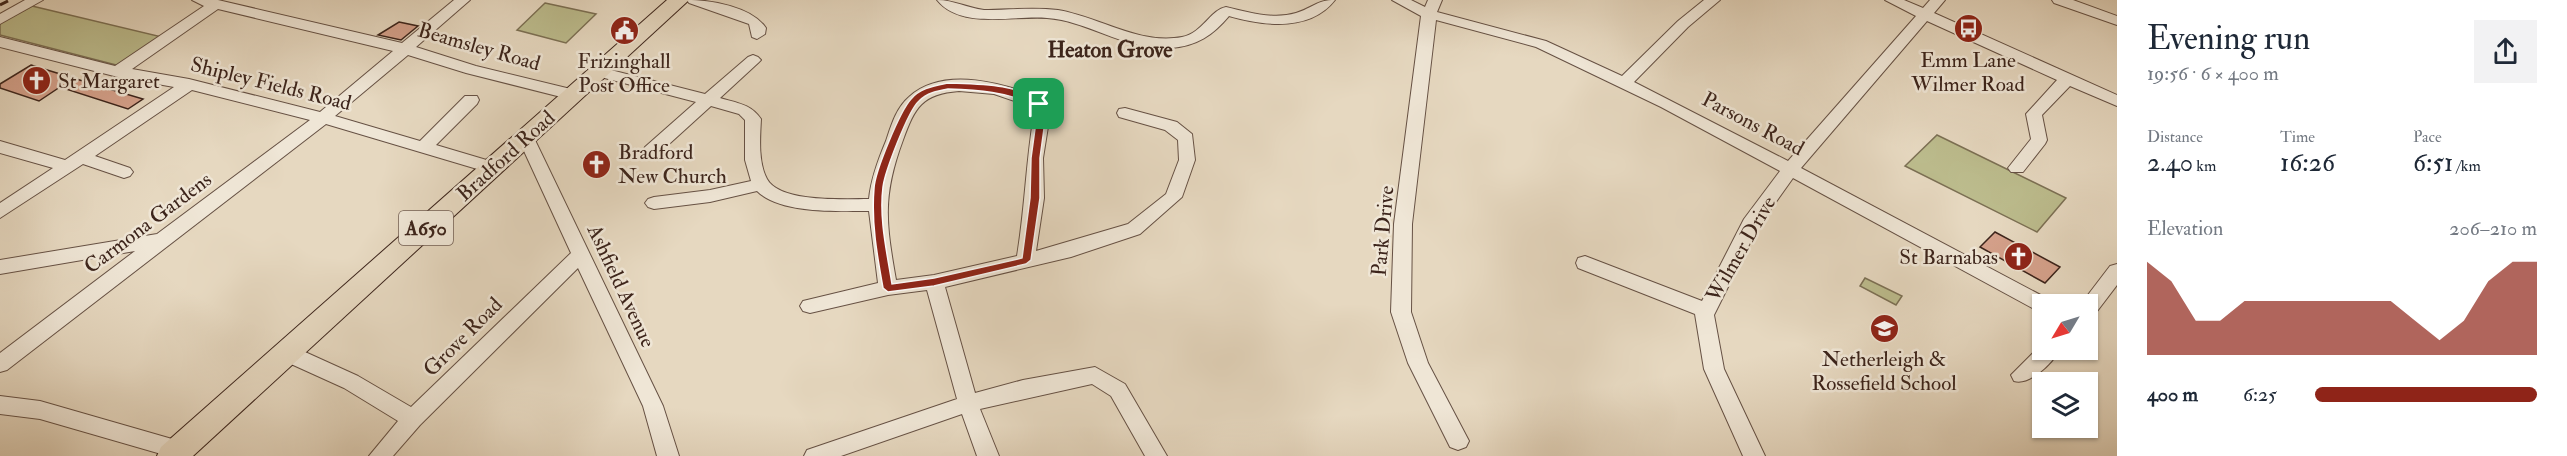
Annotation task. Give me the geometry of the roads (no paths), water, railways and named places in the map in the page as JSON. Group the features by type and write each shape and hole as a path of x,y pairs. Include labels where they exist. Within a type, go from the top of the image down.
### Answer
{"highway":[{"name":"Bradford Road","path":"176,453 679,0"}],"street":[{"path":"0,20 36,0"},
{"name":"Beamsley Road","path":"199,0 406,48 472,70 573,95"},
{"name":"Carmona Gardens","path":"0,364 323,118 463,0"},
{"path":"694,0 754,21 759,28 757,34"},
{"path":"944,0 966,11 992,16 1020,12 1058,15 1149,44 1191,40 1207,32 1220,21 1224,6 1270,21 1288,20 1316,11 1328,0"},
{"path":"1399,0 1432,7"},
{"path":"1624,83 1683,24 1713,0"},
{"path":"1892,0 2117,100"},
{"name":"Wilmer Drive","path":"1754,456 1714,369 1704,315 1706,309 1750,224 1790,169 1938,0"},
{"path":"2059,0 2117,21"},
{"path":"118,72 216,4"},
{"name":"Parsons Road","path":"1432,7 1541,44 1624,83 2032,299"},
{"name":"Park Drive","path":"1432,7 1403,224 1401,312 1418,363 1458,441"},
{"name":"Shipley Fields Road","path":"0,42 118,72 189,84 323,118 494,168"},
{"path":"651,151 753,60"},
{"path":"599,72 745,110 753,119 757,179 771,194 815,204 878,205"},
{"path":"2017,168 2039,140 2034,114 2068,78"},
{"path":"0,212 189,84"},
{"path":"888,288 878,226 878,185 902,121 914,100 929,89 948,86 980,87 1021,95 1039,104 1042,114 1035,158 1035,198 1026,260"},
{"path":"423,148 471,100"},
{"path":"810,306 888,288 934,282 1071,250 1134,229 1173,197 1186,160 1185,138 1171,126 1125,113"},
{"name":"Ashfield Avenue","path":"526,138 653,406 668,456"},
{"path":"0,147 124,172"},
{"path":"654,203 710,196 762,184"},
{"path":"0,267 159,241"},
{"name":"Grove Road","path":"380,456 413,419 581,254"},
{"path":"1585,263 1706,309"},
{"path":"2098,296 2117,271"},
{"path":"934,282 968,403 988,456"},
{"path":"287,353 351,382 413,419"},
{"path":"2021,375 2038,360"},
{"path":"815,456 968,403 1054,381 1095,375 1118,390 1156,456"},
{"path":"0,405 40,410 176,453"}],"railway":[{"path":"0,5 10,0"}],"place":[{"name":"Emm Lane Wilmer Road","path":"1968,29"},
{"name":"Frizinghall Post Office","path":"624,30"},
{"name":"St Margaret","path":"37,81"},
{"name":"Bradford New Church","path":"597,164"},
{"name":"St Barnabas","path":"2019,257"},
{"name":"Netherleigh & Rossefield School","path":"1884,328"}],"district":[{"name":"Heaton Grove","path":"1110,50"}]}
